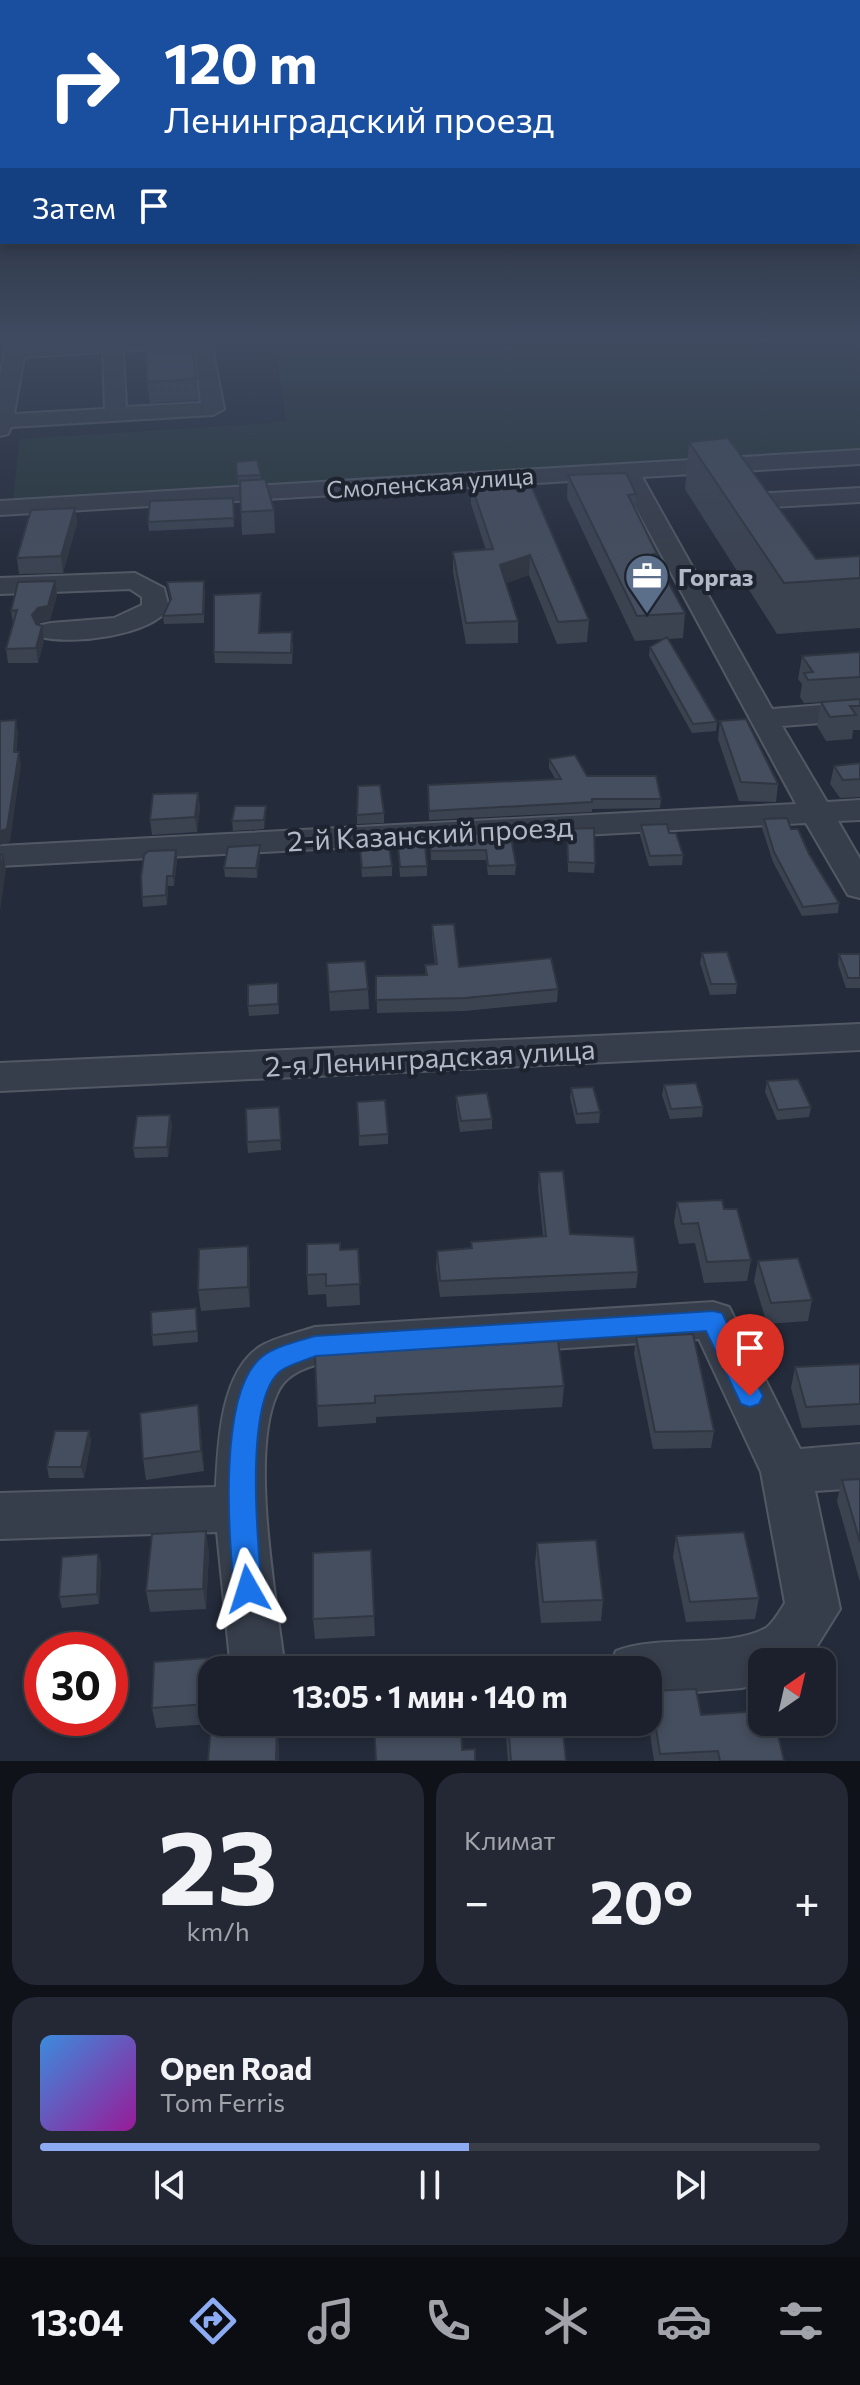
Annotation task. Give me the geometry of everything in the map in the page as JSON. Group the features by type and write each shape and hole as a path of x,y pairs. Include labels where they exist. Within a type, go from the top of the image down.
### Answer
{"street":[{"path":"1,425 72,418"},
{"name":"Смоленская улица","path":"0,508 860,457"},
{"path":"729,464 772,527"},
{"path":"627,470 726,654 766,718 860,888"},
{"path":"755,501 860,495"},
{"path":"0,586 135,581 155,594 156,608 141,620 118,628 51,631"},
{"path":"766,718 860,711"},
{"name":"2-й Казанский проезд","path":"0,856 860,810"},
{"name":"2-я Ленинградская улица","path":"0,1077 860,1037"},
{"path":"256,1656 240,1509 248,1413 257,1383 271,1363 315,1346 713,1320 786,1472 813,1609 785,1648 742,1662 662,1668"},
{"path":"786,1472 860,1466"},
{"path":"0,1516 240,1509"}],"shaded area":[{"path":"285,418 860,418 860,450 13,499 20,439 286,422"}],"building":[{"path":"728,438 816,559 860,556 860,578 784,583 689,442"},
{"path":"257,460 261,475 237,476 236,462"},
{"path":"626,473 636,494 628,495 657,554 653,554 685,613 637,616 568,475"},
{"path":"527,476 589,620 558,622 530,555 500,565 518,621 466,623 453,552 493,549 471,484 510,482"},
{"path":"265,479 274,510 241,512 240,481"},
{"path":"233,498 234,518 148,522 150,501"},
{"path":"75,508 61,556 17,558 31,510"},
{"path":"55,581 48,606 38,608 32,615 36,624 42,626 36,648 6,649 17,610 11,611 18,582"},
{"path":"204,581 203,614 163,616 171,599 167,582"},
{"path":"261,593 259,633 292,632 291,653 214,652 214,595"},
{"path":"667,637 717,722 693,724 650,647"},
{"path":"860,652 860,677 808,680 804,673 813,672 802,656"},
{"path":"860,699 860,706 850,706 856,715 830,717 821,702"},
{"path":"746,719 778,784 741,782 720,721"},
{"path":"16,720 14,752 19,752 7,829 0,831 0,721"},
{"path":"575,755 587,776 656,776 661,799 592,799 592,802 429,811 428,785 561,779 549,759"},
{"path":"860,763 860,779 843,780 834,766"},
{"path":"380,785 384,813 357,815 358,786"},
{"path":"198,793 195,817 150,820 153,794"},
{"path":"235,806 266,806 264,820 232,821"},
{"path":"787,818 791,829 798,829 809,854 839,903 803,907 774,852 764,819"},
{"path":"667,824 669,833 676,833 683,855 650,856 641,825"},
{"path":"594,828 595,863 568,862 567,829"},
{"path":"510,832 516,865 488,866 486,850 431,851 430,836"},
{"path":"388,839 392,866 362,868 359,840"},
{"path":"260,845 256,868 224,868 228,847"},
{"path":"425,845 427,866 400,867 398,846"},
{"path":"176,850 173,876 167,876 166,895 142,897 144,855 148,851"},
{"path":"454,924 459,967 551,958 558,989 465,998 376,1000 376,976 427,975 425,965 437,964 432,925"},
{"path":"727,952 737,984 711,984 702,953"},
{"path":"839,954 860,954 860,978 848,978"},
{"path":"365,961 368,989 329,992 327,963"},
{"path":"278,983 278,1004 248,1006 248,985"},
{"path":"798,1079 811,1107 778,1110 767,1081"},
{"path":"696,1083 703,1107 671,1109 664,1085"},
{"path":"593,1087 600,1112 577,1114 571,1088"},
{"path":"487,1093 492,1119 461,1121 456,1096"},
{"path":"385,1100 388,1134 359,1136 357,1102"},
{"path":"279,1107 281,1140 247,1142 246,1109"},
{"path":"170,1115 167,1147 133,1148 137,1116"},
{"path":"563,1171 570,1234 634,1237 638,1272 440,1281 437,1251 472,1248 471,1242 546,1236 539,1172"},
{"path":"722,1200 724,1209 737,1209 751,1260 707,1262 698,1223 682,1224 677,1202"},
{"path":"340,1243 340,1250 358,1249 360,1284 326,1286 326,1274 307,1275 307,1244"},
{"path":"248,1246 248,1287 198,1290 199,1249"},
{"path":"798,1258 812,1300 771,1303 758,1261"},
{"path":"196,1308 197,1331 152,1335 151,1312"},
{"path":"693,1334 714,1431 655,1432 636,1337"},
{"path":"558,1341 564,1386 375,1396 375,1403 317,1406 315,1355"},
{"path":"860,1364 860,1404 806,1407 795,1367"},
{"path":"198,1405 201,1451 143,1459 140,1413"},
{"path":"55,1431 89,1431 81,1467 47,1467"},
{"path":"860,1479 860,1542 842,1480"},
{"path":"206,1531 203,1589 146,1591 152,1534"},
{"path":"744,1532 759,1598 690,1602 676,1536"},
{"path":"596,1540 603,1600 543,1602 537,1543"},
{"path":"371,1550 374,1616 313,1619 313,1553"},
{"path":"98,1554 97,1594 59,1597 62,1557"},
{"path":"198,1659 198,1705 152,1708 154,1662"},
{"path":"696,1689 701,1715 748,1712 748,1736 778,1736 784,1761 720,1761 718,1751 660,1754 657,1736 662,1736 662,1690"},
{"path":"210,1736 277,1736 276,1761 208,1761"},
{"path":"375,1736 462,1736 462,1750 475,1749 475,1761 376,1761"},
{"path":"509,1736 563,1736 566,1761 511,1761"}],"place":[{"name":"Горгаз","path":"647,615"}],"route":[{"path":"248,1589 240,1509 248,1413 257,1383 271,1363 315,1346 713,1320 750,1396"}]}
